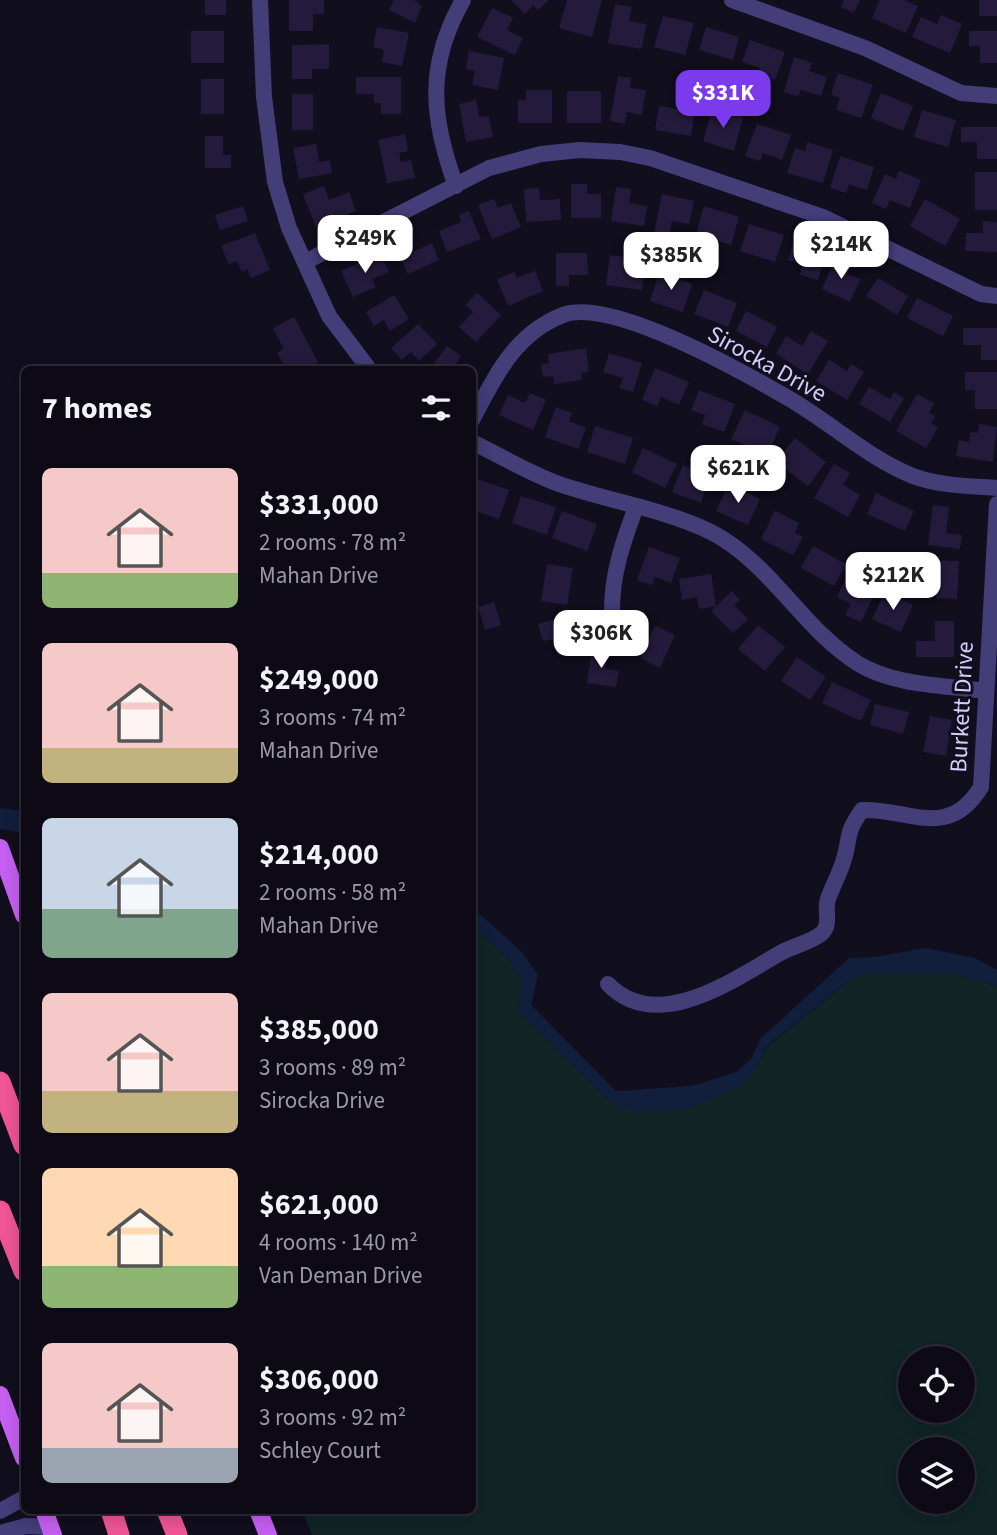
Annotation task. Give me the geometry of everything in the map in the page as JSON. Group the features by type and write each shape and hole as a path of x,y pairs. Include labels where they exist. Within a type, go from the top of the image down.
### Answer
{"highway":[{"path":"0,1082 21,1137"},
{"path":"0,1211 21,1264"},
{"path":"112,1514 119,1535"},
{"path":"169,1514 177,1535"}],"main road":[{"path":"0,848 21,907"},
{"path":"0,893 21,918"},
{"path":"0,1395 21,1450"},
{"path":"260,1514 268,1535"}],"street":[{"path":"260,0 264,97 275,183 289,228 329,316 367,366"},
{"path":"456,186 441,146 434,92 442,47 463,0"},
{"path":"732,0 865,48 961,93 997,96"},
{"path":"305,262 489,168 518,158 580,150 620,152 650,158 823,217 981,294 997,296"},
{"name":"Sirocka Drive","path":"476,413 503,361 515,346 562,316 575,312 634,323 681,342 788,398 872,453 913,476 944,484 997,488"},
{"path":"476,444 556,483 708,531 737,547 809,622 856,662 892,678 986,691"},
{"name":"Burkett Drive","path":"608,984 618,995 638,1004 662,1007 701,994 797,943 820,934 827,924 827,901 845,856 845,841 851,825 862,810 932,819 953,815 972,802 981,787 997,504"},
{"path":"612,610 615,570 636,507"},
{"path":"0,1511 21,1500"},
{"path":"0,1534 26,1526 49,1524"}],"green space":[{"path":"476,929 508,958 522,981 519,1011 613,1104 687,1109 707,1100 756,1068 769,1045 858,974 950,973 997,986 997,1535 312,1535 304,1514 476,1514"}],"water":[{"path":"0,808 21,811 21,832 0,829"},
{"path":"476,911 521,951 538,975 531,1005 616,1091 692,1086 736,1072 751,1059 761,1038 849,958 875,957 926,948 975,958 997,970 997,986 949,973 858,974 769,1044 756,1068 740,1086 687,1109 635,1112 613,1104 518,1011 522,981 508,958 476,929"}],"building":[{"path":"205,0 226,0 226,15 205,15"},
{"path":"289,0 324,0 324,14 313,14 313,31 289,31"},
{"path":"394,0 414,0 422,6 415,23 389,10"},
{"path":"511,0 549,0 538,10 533,5 525,14"},
{"path":"567,0 602,0 592,37 559,28"},
{"path":"844,0 860,0 854,13 841,7"},
{"path":"880,0 904,0 918,6 906,33 872,18"},
{"path":"979,0 997,0 997,16 979,16"},
{"path":"615,4 632,7 629,21 646,24 642,49 608,43"},
{"path":"492,8 513,18 507,30 523,38 515,55 477,37"},
{"path":"941,15 962,24 950,53 912,37 921,17 937,24"},
{"path":"663,16 694,23 685,55 654,47"},
{"path":"377,27 409,33 402,66 382,62 384,50 373,47"},
{"path":"706,27 739,37 733,60 699,50"},
{"path":"191,31 224,31 224,63 191,63"},
{"path":"969,31 997,31 997,63 980,63 980,46 969,46"},
{"path":"750,40 785,52 775,80 757,74 760,68 742,62"},
{"path":"329,44 329,69 312,69 312,79 292,79 292,45"},
{"path":"469,51 504,58 498,90 472,85 475,71 466,69"},
{"path":"794,57 812,63 809,71 827,77 821,96 801,90 798,96 784,92"},
{"path":"838,73 873,85 861,118 836,110 840,98 831,95"},
{"path":"618,76 631,78 630,88 646,90 642,115 627,112 625,124 610,121"},
{"path":"356,77 401,77 401,114 381,114 381,103 374,103 374,94 356,94"},
{"path":"201,79 224,79 224,114 201,114"},
{"path":"526,90 552,90 552,123 518,123 518,100 526,100"},
{"path":"567,91 601,91 601,123 567,123"},
{"path":"881,93 913,106 903,131 871,118"},
{"path":"292,94 313,94 313,130 292,130"},
{"path":"476,100 479,117 489,116 493,137 466,142 459,104"},
{"path":"684,101 696,103 691,136 655,130 659,106 683,110"},
{"path":"712,109 743,117 734,151 703,141"},
{"path":"922,110 956,120 948,147 914,137"},
{"path":"757,124 791,135 782,160 763,153 760,161 745,156"},
{"path":"961,127 997,127 997,159 977,159 977,142 961,142"},
{"path":"405,134 408,151 399,153 401,162 411,160 415,178 387,183 378,140"},
{"path":"205,136 223,136 223,155 231,155 231,168 205,168"},
{"path":"807,142 833,150 823,183 787,173 795,148 805,151"},
{"path":"316,144 319,162 330,160 332,173 299,179 293,148"},
{"path":"840,156 874,167 867,190 849,184 846,193 830,188"},
{"path":"899,171 921,180 910,208 890,200 886,209 872,203 885,174 896,179"},
{"path":"975,172 997,172 997,210 975,210"},
{"path":"571,184 587,184 587,194 601,194 601,218 571,218"},
{"path":"324,186 329,200 349,192 356,211 316,227 303,194"},
{"path":"616,187 631,189 629,203 647,206 644,226 611,221"},
{"path":"539,188 540,200 560,199 561,220 526,222 524,189"},
{"path":"662,194 694,201 689,224 672,221 669,237 654,233"},
{"path":"494,199 498,208 511,203 521,227 492,239 478,205"},
{"path":"925,199 960,219 945,246 910,226"},
{"path":"243,206 248,221 220,230 215,215"},
{"path":"704,206 739,217 731,245 696,234"},
{"path":"469,211 481,239 447,252 439,231 461,222 459,215"},
{"path":"983,221 997,222 997,252 965,251 966,233 983,233"},
{"path":"749,224 784,235 775,262 740,251"},
{"path":"255,233 270,270 251,278 248,269 242,272 237,261 229,264 221,246"},
{"path":"794,240 827,250 818,280 800,275 803,264 788,260"},
{"path":"410,243 414,251 432,243 439,260 408,274 396,249"},
{"path":"381,253 389,272 372,279 376,287 353,297 341,271"},
{"path":"556,253 587,253 588,275 569,275 569,286 556,286"},
{"path":"610,255 646,260 642,290 606,285"},
{"path":"836,257 852,264 847,274 860,279 850,302 822,289"},
{"path":"535,271 543,291 508,306 497,279 514,272 517,278"},
{"path":"659,273 692,284 683,312 650,301"},
{"path":"878,278 908,296 897,315 866,296"},
{"path":"704,290 737,303 728,327 694,314"},
{"path":"477,293 501,315 476,342 459,327 473,312 465,305"},
{"path":"394,295 409,319 390,331 384,320 374,326 366,312"},
{"path":"917,298 953,316 943,336 907,318"},
{"path":"746,311 777,327 767,347 736,331"},
{"path":"294,317 318,362 310,366 284,366 277,353 284,349 273,328"},
{"path":"418,324 437,344 419,361 411,352 402,360 391,348"},
{"path":"963,328 997,328 997,360 981,360 981,345 963,345"},
{"path":"811,331 828,341 808,374 776,354 786,336 802,346"},
{"path":"447,346 461,356 456,364 458,366 432,366"},
{"path":"586,348 589,372 581,373 582,380 554,384 553,376 543,377 541,364 549,363 548,354"},
{"path":"609,353 642,363 633,392 619,388 623,378 603,372"},
{"path":"829,360 847,371 851,364 864,372 847,400 816,381"},
{"path":"655,368 689,382 679,405 661,397 657,406 642,400"},
{"path":"965,372 997,372 997,409 975,409 975,390 965,390"},
{"path":"869,387 890,399 894,392 904,398 890,422 859,404"},
{"path":"699,390 735,404 724,432 702,424 705,415 691,410"},
{"path":"530,393 546,400 533,430 499,415 508,395 525,403"},
{"path":"917,394 934,403 929,413 935,416 931,424 938,427 926,448 896,431"},
{"path":"556,407 572,413 569,421 586,428 578,449 545,437"},
{"path":"745,410 780,427 767,455 731,439"},
{"path":"979,424 997,427 993,462 956,456 959,440 969,442 970,432 978,433"},
{"path":"595,426 633,438 625,464 587,452"},
{"path":"795,438 826,462 808,486 784,468 788,463 780,457"},
{"path":"643,448 677,464 665,488 632,472"},
{"path":"834,464 850,473 843,485 860,495 848,517 814,498"},
{"path":"683,465 705,473 700,487 706,489 701,503 672,492"},
{"path":"476,479 509,490 499,519 476,511"},
{"path":"729,484 760,499 748,525 716,511"},
{"path":"876,493 914,511 905,531 867,514"},
{"path":"521,496 556,507 547,535 512,523"},
{"path":"933,505 949,507 946,533 962,535 960,549 928,545"},
{"path":"562,511 597,524 587,551 552,538"},
{"path":"775,511 799,523 795,533 803,537 793,555 761,539"},
{"path":"813,546 846,564 834,586 801,568"},
{"path":"649,547 680,558 671,583 655,577 652,585 637,580"},
{"path":"922,560 959,561 957,599 936,598 937,574 922,574"},
{"path":"854,562 883,576 861,622 845,615 851,604 837,597"},
{"path":"547,564 573,568 567,605 541,601"},
{"path":"711,574 716,606 699,609 697,597 682,600 679,579"},
{"path":"732,591 740,600 734,605 748,619 733,633 711,611"},
{"path":"885,592 913,605 901,632 872,619"},
{"path":"494,602 501,625 485,630 478,607"},
{"path":"569,615 579,650 558,656 553,639 543,641 538,624"},
{"path":"935,621 954,621 954,657 916,657 916,641 935,641"},
{"path":"758,625 785,647 765,671 738,649"},
{"path":"655,626 675,635 660,668 640,658"},
{"path":"592,649 608,651 605,669 619,671 616,687 587,683"},
{"path":"797,657 826,677 810,700 781,681"},
{"path":"832,682 871,700 861,721 822,703"},
{"path":"875,704 909,712 903,734 870,725"},
{"path":"930,716 952,720 946,756 923,752"}]}
